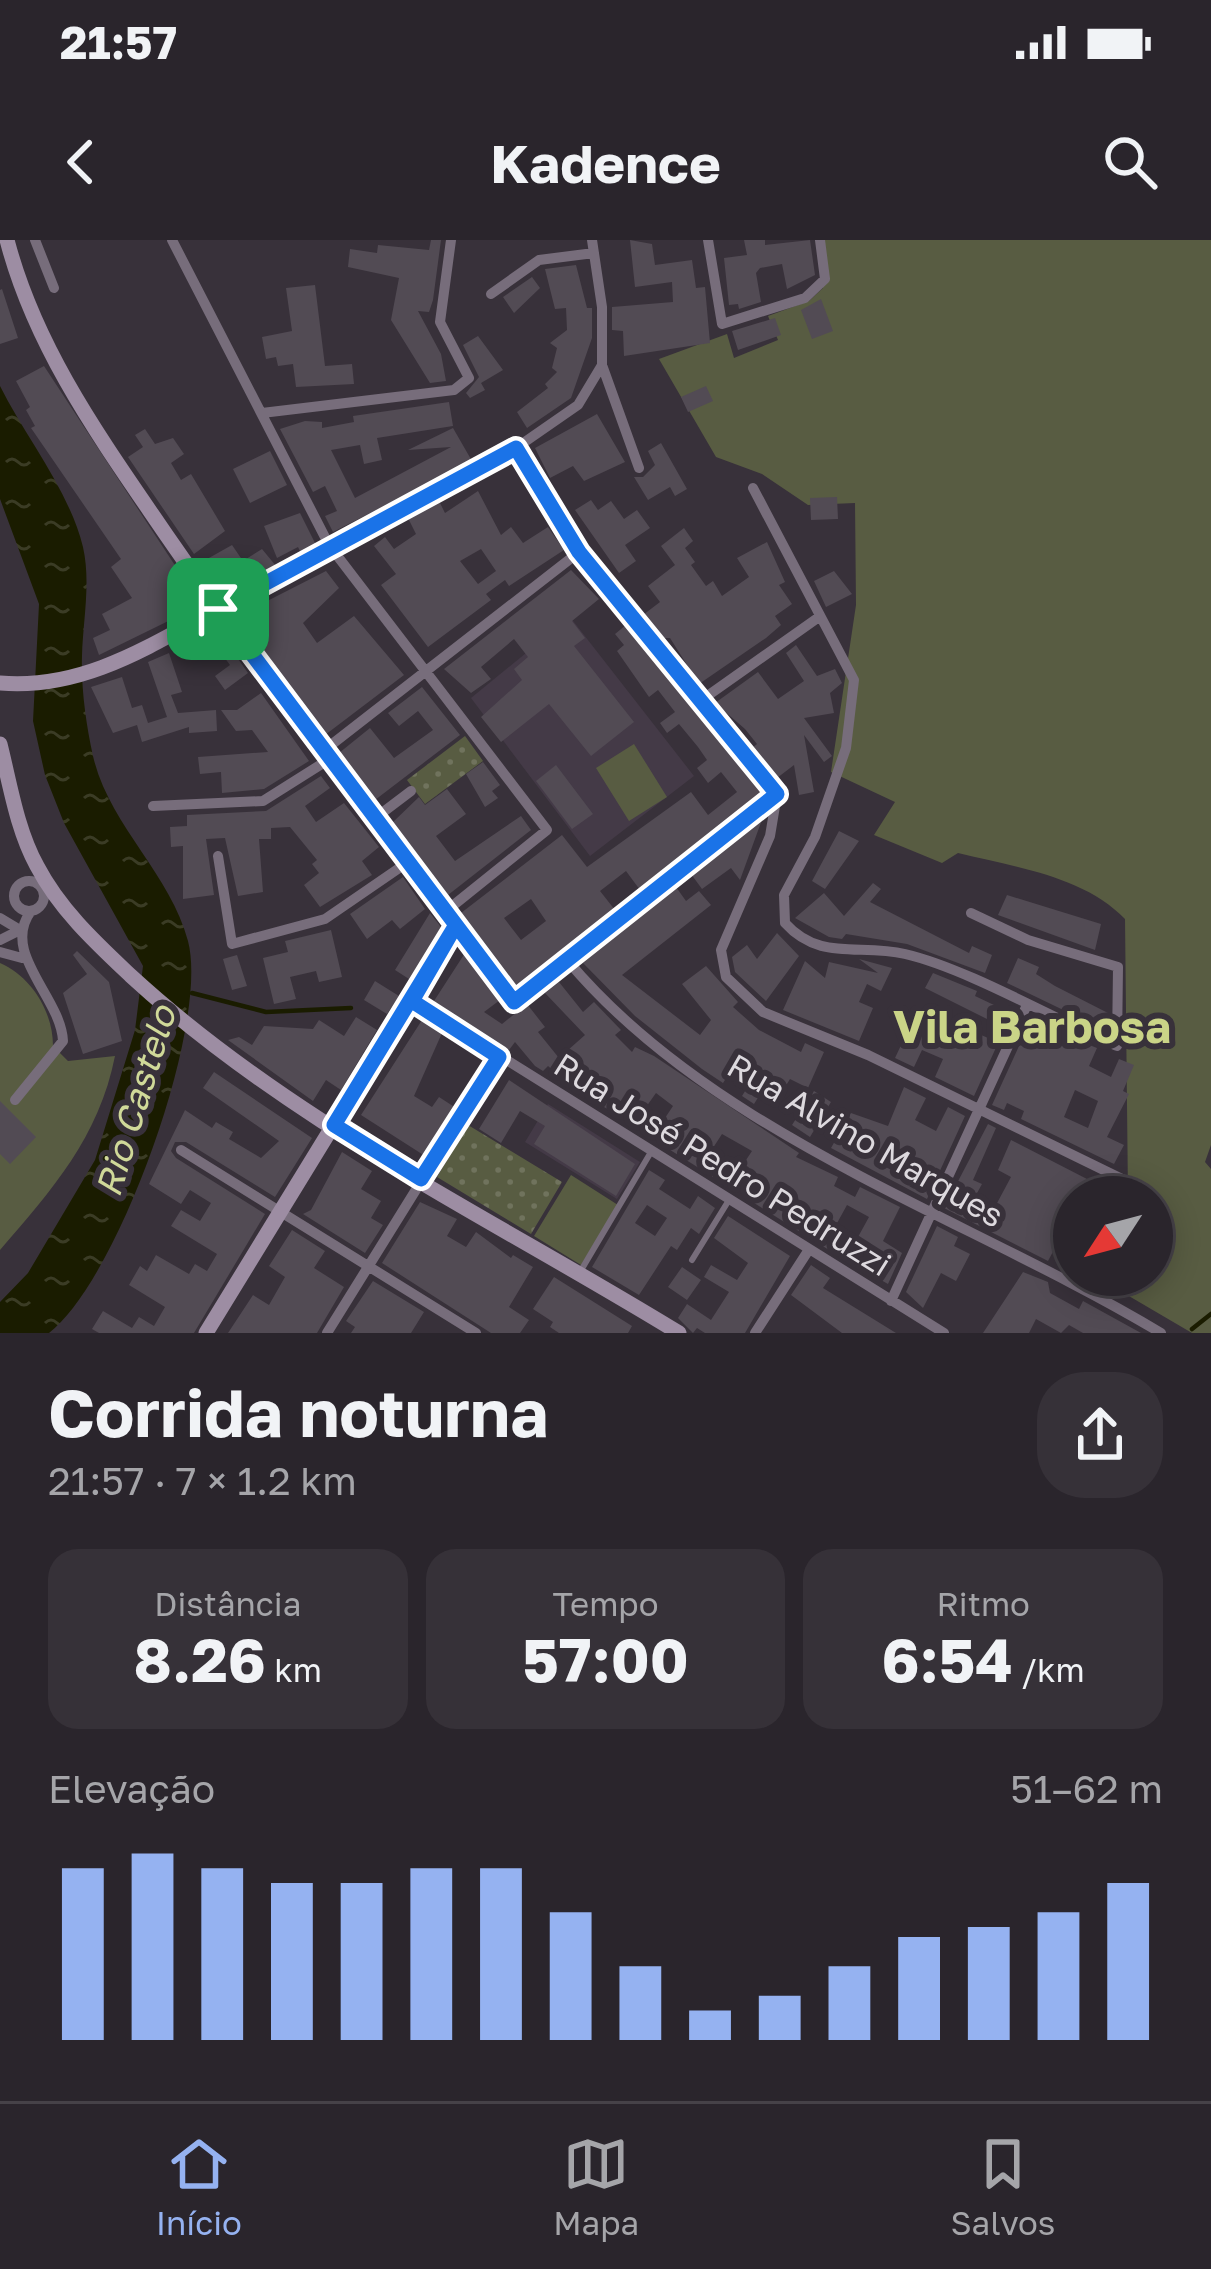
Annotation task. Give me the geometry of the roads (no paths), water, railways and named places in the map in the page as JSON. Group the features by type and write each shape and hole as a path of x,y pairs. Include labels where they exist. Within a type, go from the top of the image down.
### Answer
{"main road":[{"path":"7,240 32,318 59,371 218,609 451,918 412,1001 206,1333"},
{"path":"0,683 22,685 91,674 218,609"},
{"path":"0,744 34,863 50,895 187,1026 231,1062 679,1333"}],"street":[{"path":"35,240 54,288"},
{"path":"172,240 329,545 548,830 451,918 514,1002 777,794"},
{"path":"262,413 454,390 465,384 469,378 440,322 451,240"},
{"path":"708,240 722,324 805,298 821,286 826,271 820,240"},
{"path":"491,294 539,260 593,246 602,365 639,468"},
{"path":"218,609 516,448 578,405 602,365"},
{"path":"516,448 579,552 777,794 770,836 726,928 721,950 726,977 763,1012 1116,1176"},
{"path":"753,488 819,616 850,663 854,708 825,811 784,896 784,923 818,948 908,954 1117,1046 1118,967 1028,940 971,913"},
{"path":"153,806 263,801 579,552"},
{"path":"703,699 819,616"},
{"path":"374,819 411,791"},
{"path":"218,856 232,944 326,919 408,862"},
{"path":"31,881 34,863"},
{"path":"0,940 20,930 31,911 50,895 31,881"},
{"path":"20,930 0,916 18,886 31,881"},
{"path":"14,899 31,911"},
{"path":"15,1100 63,1042 62,1023 22,958 20,930"},
{"path":"0,952 22,958"},
{"name":"Rua Alvino Marques","path":"568,961 623,1017 689,1069 814,1148 1155,1331"},
{"name":"Rua José Pedro Pedruzzi","path":"412,1001 944,1333"},
{"path":"891,1301 1027,1007"},
{"path":"327,1333 499,1057"},
{"path":"181,1150 476,1333"},
{"path":"755,1333 808,1251"}],"lane":[{"path":"580,1272 652,1152"},
{"path":"692,1259 729,1200"}],"water":[{"name":"Rio Castelo","path":"0,386 57,485 83,547 82,681 93,756 112,804 179,916 188,941 191,979 172,1088 129,1208 76,1304 49,1333 0,1333 0,1302 28,1273 95,1160 135,1030 143,966 64,823 45,775 33,721 39,604 0,499"}],"waterway":[{"path":"192,993 266,1012 351,1008"},
{"path":"1192,1329 1211,1314"}],"district":[{"name":"Vila Barbosa","path":"1032,1026"}]}
